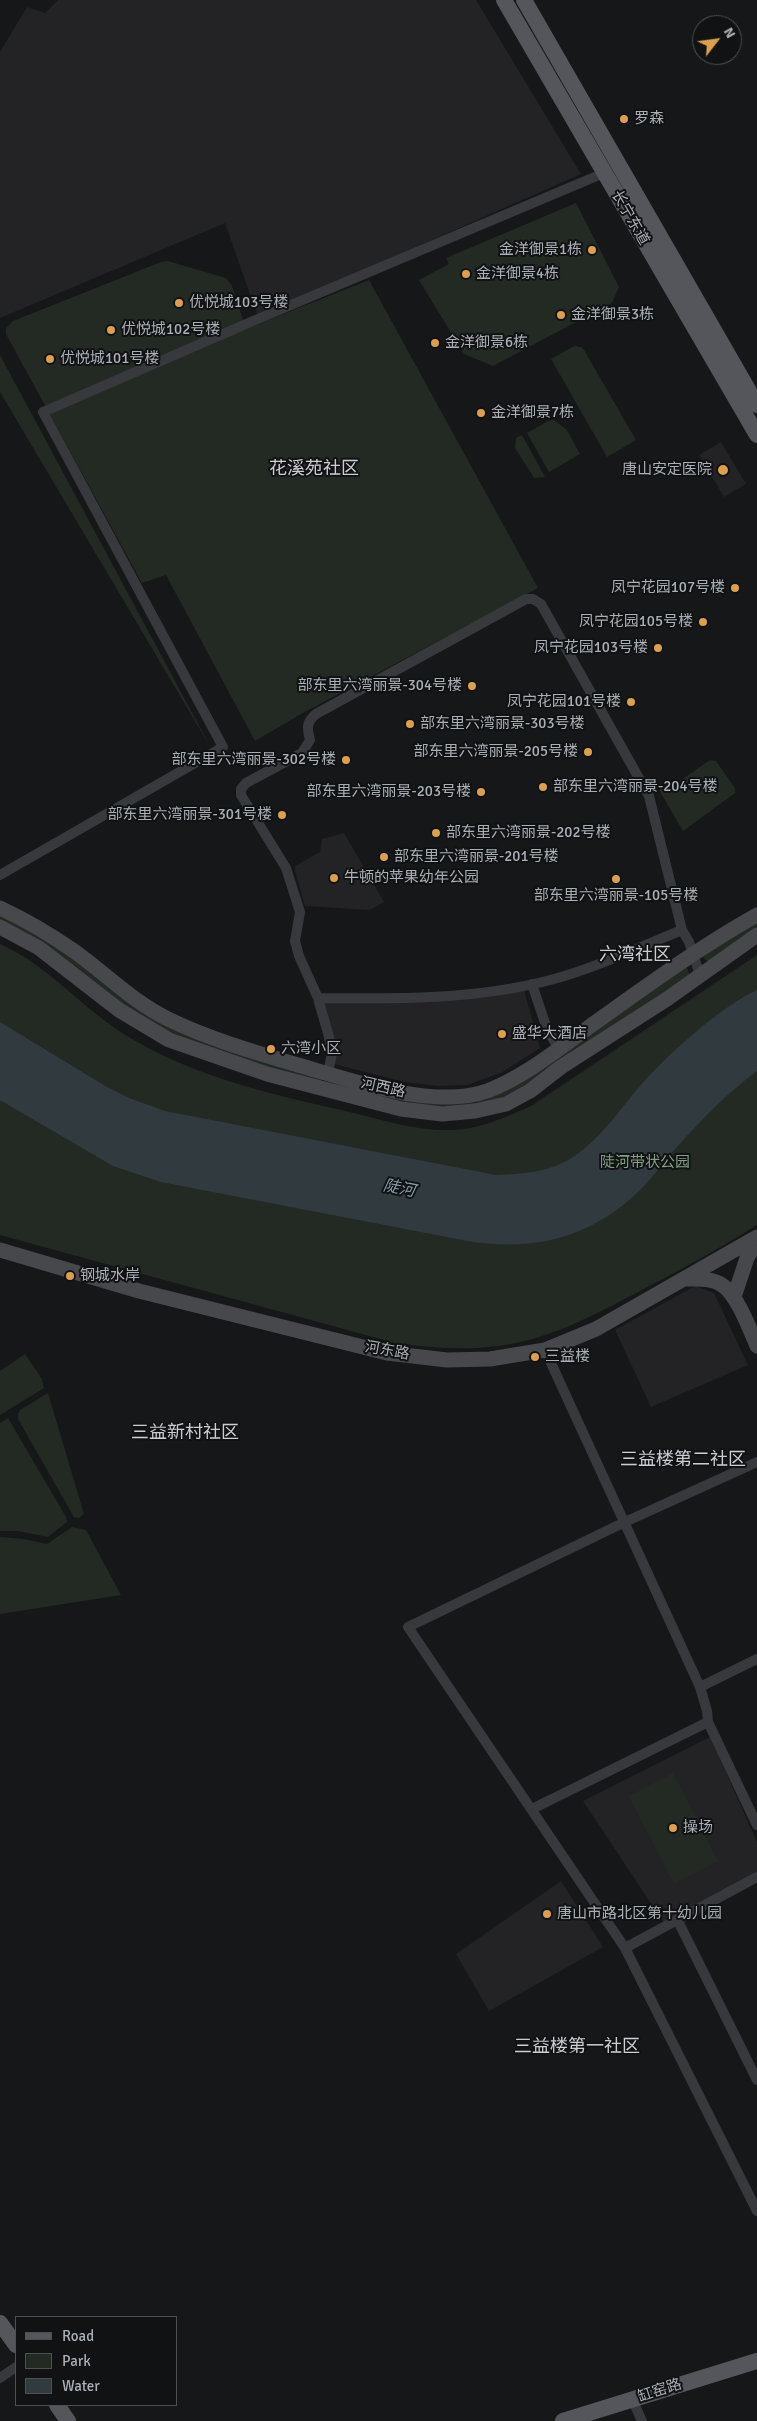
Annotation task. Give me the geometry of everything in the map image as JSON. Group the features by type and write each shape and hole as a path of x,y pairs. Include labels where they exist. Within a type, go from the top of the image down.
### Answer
{"main road":[{"name":"长宁东道","path":"504,0 757,435"},
{"name":"长宁东道","path":"524,0 757,405"},
{"name":"河西路","path":"0,908 25,920 74,951 130,996 168,1019 233,1046 368,1085 416,1095 457,1097 486,1091 524,1073 693,953 757,915"},
{"name":"河西路","path":"0,927 39,948 119,1010 169,1040 267,1074 401,1109 442,1114 475,1111 506,1104 530,1090 561,1067 757,935"},
{"path":"327,1090 328,1073"},
{"path":"734,1297 746,1258 757,1239"},
{"name":"河东路","path":"0,1250 139,1291 388,1353 447,1360 490,1359 546,1350 596,1329 757,1239"},
{"path":"685,1279 710,1280 722,1285 734,1297 755,1338"},
{"path":"0,2323 15,2345"},
{"path":"0,2338 15,2359"},
{"name":"缸窑路","path":"563,2421 757,2361"},
{"path":"47,2406 57,2421"},
{"path":"58,2406 68,2421"}],"street":[{"path":"0,875 223,747 43,412 252,321 604,173"},
{"path":"328,1073 332,1053 318,998 299,956 296,940 300,912 286,868 241,796 241,789 246,783 302,753 310,740 307,728 309,720 316,714 526,599 533,599 541,604 650,796 682,930 693,953 700,975"},
{"path":"318,998 434,997 532,984 555,979 604,962 682,930"},
{"path":"532,984 547,1029 559,1049"},
{"path":"546,1350 700,1687 708,1722 757,1825"},
{"path":"757,1462 625,1522 408,1627 625,1948 757,2211"},
{"path":"700,1687 757,1659"},
{"path":"532,1809 708,1722"},
{"path":"625,1948 757,1877"},
{"path":"677,1919 757,2080"},
{"path":"0,2378 15,2368"},
{"path":"632,2399 642,2421"}],"shaded area":[{"path":"58,0 476,0 581,174 364,270 257,314 225,223 0,318 0,52 27,7 45,13"},
{"name":"唐山安定医院","path":"721,442 746,484 724,497 699,455"},
{"name":"牛顿的苹果幼年公园","path":"344,833 384,902 370,910 305,906 295,866 320,852 322,839"},
{"path":"524,990 540,1048 501,1073 467,1085 438,1086 404,1082 334,1064 313,1002 446,1000"},
{"path":"695,1286 714,1293 748,1365 651,1407 615,1330"},
{"path":"710,1737 757,1842 757,1874 664,1923 583,1801"},
{"name":"唐山市路北区第十幼儿园","path":"561,1881 603,1947 489,2011 456,1954"}],"green space":[{"path":"576,203 619,287 612,303 493,366 464,354 419,280 449,264 446,258"},
{"path":"168,261 226,278 232,286 246,329 369,280 538,588 301,714 255,741 166,575 142,583 6,334 6,328 13,321 161,262"},
{"path":"574,346 581,347 584,350 636,440 607,457 551,359"},
{"path":"0,355 211,748 0,392"},
{"path":"554,420 567,430 580,454 549,472 527,433 548,421"},
{"path":"522,435 545,477 534,478 515,448 516,438"},
{"path":"710,760 716,761 735,788 735,793 683,831 659,790 675,779 678,782"},
{"path":"0,914 58,947 122,998 321,1077 322,1081 319,1083 193,1043 149,1023 0,920"},
{"path":"757,921 757,930 709,962 700,956"},
{"name":"陡河带状公园","path":"0,944 35,964 115,1028 158,1053 185,1065 212,1076 269,1093 402,1125 439,1130 471,1128 531,1106 757,955 757,1225 606,1309 557,1331 522,1342 491,1347 464,1348 395,1343 0,1235"},
{"path":"686,965 690,976 527,1086 502,1097 478,1104 431,1106 384,1097 335,1084 338,1082 486,1097"},
{"path":"25,1354 42,1379 44,1388 0,1415 0,1371"},
{"path":"48,1393 84,1514 79,1518 74,1517 18,1419 20,1410"},
{"path":"8,1418 66,1517 67,1522 48,1537 18,1531 0,1531 0,1423"},
{"path":"72,1527 86,1530 121,1595 0,1614 0,1537 24,1539 47,1544"},
{"name":"操场","path":"673,1773 718,1861 674,1884 629,1796"}],"water":[{"name":"陡河","path":"757,990 757,1071 735,1088 705,1116 625,1204 586,1228 565,1236 543,1241 521,1244 473,1242 161,1182 113,1166 0,1100 0,1022 107,1087 129,1098 165,1111 496,1175 528,1173 548,1169 567,1161 585,1148 651,1074 679,1046 727,1008"}],"place":[{"name":"罗森","path":"624,119"},
{"name":"金洋御景1栋","path":"592,250"},
{"name":"金洋御景4栋","path":"466,274"},
{"name":"优悦城103号楼","path":"179,303"},
{"name":"金洋御景3栋","path":"561,315"},
{"name":"优悦城102号楼","path":"111,330"},
{"name":"金洋御景6栋","path":"435,343"},
{"name":"优悦城101号楼","path":"50,359"},
{"name":"金洋御景7栋","path":"481,413"},
{"name":"唐山安定医院","path":"723,470"},
{"name":"凤宁花园107号楼","path":"735,588"},
{"name":"凤宁花园105号楼","path":"703,622"},
{"name":"凤宁花园103号楼","path":"658,648"},
{"name":"部东里六湾丽景-304号楼","path":"472,686"},
{"name":"凤宁花园101号楼","path":"631,702"},
{"name":"部东里六湾丽景-303号楼","path":"410,724"},
{"name":"部东里六湾丽景-205号楼","path":"588,752"},
{"name":"部东里六湾丽景-302号楼","path":"346,760"},
{"name":"部东里六湾丽景-204号楼","path":"543,787"},
{"name":"部东里六湾丽景-203号楼","path":"481,792"},
{"name":"部东里六湾丽景-301号楼","path":"282,815"},
{"name":"部东里六湾丽景-202号楼","path":"436,833"},
{"name":"部东里六湾丽景-201号楼","path":"384,857"},
{"name":"牛顿的苹果幼年公园","path":"334,878"},
{"name":"部东里六湾丽景-105号楼","path":"616,879"},
{"name":"盛华大酒店","path":"502,1034"},
{"name":"六湾小区","path":"271,1049"},
{"name":"钢城水岸","path":"70,1276"},
{"name":"三益楼","path":"535,1357"},
{"name":"操场","path":"673,1828"},
{"name":"唐山市路北区第十幼儿园","path":"547,1914"}],"district":[{"name":"花溪苑社区","path":"314,469"},
{"name":"六湾社区","path":"635,955"},
{"name":"三益新村社区","path":"185,1433"},
{"name":"三益楼第二社区","path":"683,1460"},
{"name":"三益楼第一社区","path":"577,2047"}]}
